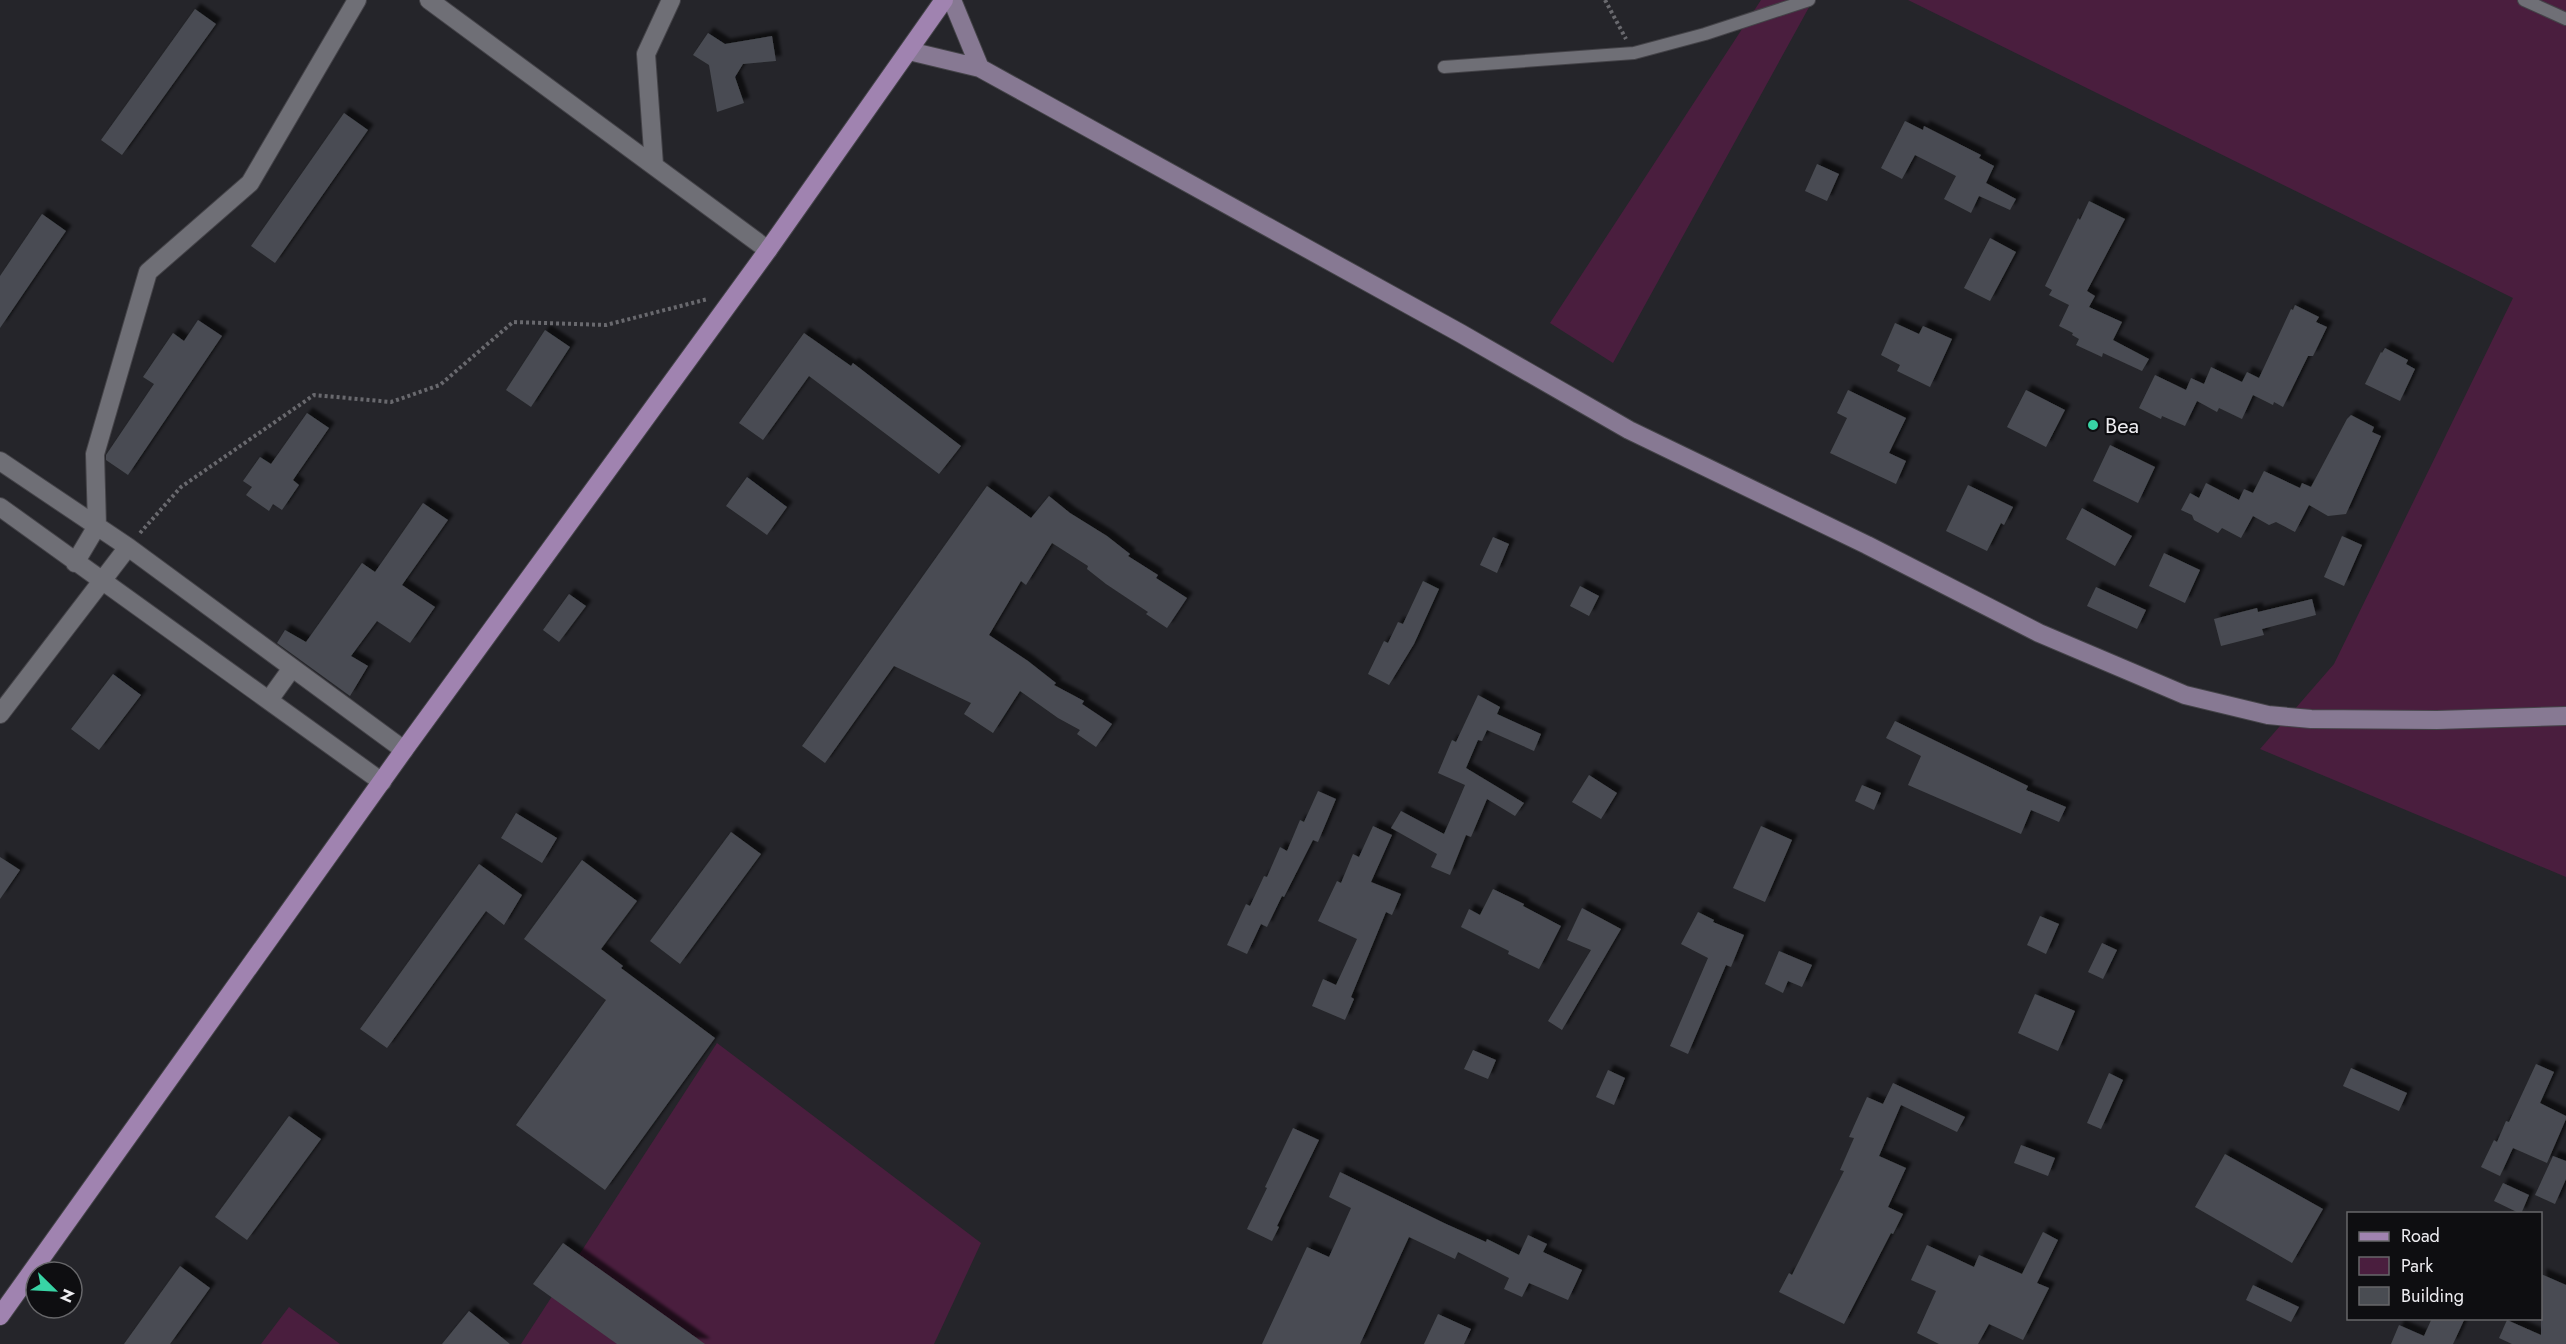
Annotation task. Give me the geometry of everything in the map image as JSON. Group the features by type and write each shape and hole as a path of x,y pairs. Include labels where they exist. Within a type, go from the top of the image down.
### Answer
{"main road":[{"path":"0,1316 404,750 768,250 944,0"}],"street":[{"path":"75,562 97,526 95,454 148,272 250,183 357,0"},
{"path":"429,0 768,250"},
{"path":"654,165 646,54 671,0"},
{"path":"952,0 980,68"},
{"path":"909,51 980,68 1460,333 1629,430 1867,545 2039,633 2185,695 2268,716 2311,719 2437,720 2566,716"},
{"path":"0,460 128,547 404,750"},
{"path":"0,507 382,782"},
{"path":"0,714 128,547"},
{"path":"269,700 292,668"}],"lane":[{"path":"1444,68 1634,53 1705,34 1809,0"},
{"path":"2524,0 2566,19"}],"path":[{"path":"1605,0 1634,53"},
{"path":"128,547 181,487 314,395 391,402 440,386 513,322 606,325 735,293"}],"green space":[{"path":"1761,0 1813,0 1613,363 1550,323"},
{"path":"1908,0 2566,0 2566,877 2260,749 2334,664 2513,298"},
{"path":"717,1043 981,1243 934,1344 521,1344"},
{"path":"289,1307 340,1344 261,1344"}],"building":[{"path":"195,9 216,24 122,155 101,140"},
{"path":"708,33 725,44 772,36 776,61 743,64 735,77 744,103 717,112 709,65 693,55"},
{"path":"344,113 368,130 275,263 251,246"},
{"path":"1905,121 1923,130 1924,126 1981,155 1979,158 1994,166 1986,183 2016,199 2010,210 1979,196 1971,213 1944,199 1956,176 1915,155 1902,179 1881,168"},
{"path":"1817,164 1839,174 1827,201 1805,191"},
{"path":"2089,201 2125,219 2087,291 2095,296 2089,307 2122,322 2113,340 2149,359 2142,371 2103,353 2102,357 2076,345 2079,339 2059,326 2069,305 2049,295 2052,290 2045,286 2078,218 2080,220"},
{"path":"42,214 66,231 0,328 0,276"},
{"path":"1990,238 2016,252 1990,301 1964,288"},
{"path":"2295,305 2319,317 2316,322 2327,327 2313,356 2308,356 2283,407 2274,402 2273,405 2253,395 2242,419 2219,408 2217,412 2197,401 2185,426 2162,416 2161,419 2139,408 2155,375 2186,390 2191,378 2204,384 2211,367 2242,382 2247,372 2259,378 2291,309 2293,310"},
{"path":"198,320 222,336 128,475 106,460 106,455 154,384 143,377 173,333 184,341"},
{"path":"1895,323 1919,334 1923,326 1952,339 1930,387 1897,371 1900,365 1881,355"},
{"path":"545,330 570,347 531,407 506,390"},
{"path":"804,333 851,366 853,363 961,446 939,474 809,376 763,440 739,423"},
{"path":"2385,348 2408,360 2406,364 2415,369 2400,401 2365,384"},
{"path":"1848,390 1906,418 1889,453 1906,461 1896,484 1830,453 1847,418 1837,413"},
{"path":"2026,390 2065,410 2046,447 2007,427"},
{"path":"307,413 329,428 293,480 299,485 282,510 273,504 269,511 246,495 252,487 243,481 260,457 271,464"},
{"path":"2351,415 2374,427 2372,432 2381,436 2346,514 2328,516 2309,505 2295,532 2276,522 2269,525 2253,516 2241,538 2222,528 2218,533 2181,510 2190,493 2199,498 2206,483 2239,500 2244,489 2253,493 2264,471 2300,488 2302,483 2311,487"},
{"path":"2110,445 2155,467 2138,503 2093,481"},
{"path":"747,477 787,507 767,535 726,506"},
{"path":"1968,485 2013,507 2004,525 2001,523 1987,551 1946,531"},
{"path":"987,486 1031,518 1049,496 1070,513 1107,536 1130,554 1128,556 1158,575 1156,578 1187,598 1167,628 1146,614 1148,612 1106,584 1087,569 1088,566 1052,543 1026,585 1021,581 989,635 1028,661 1056,683 1054,685 1084,701 1082,704 1112,724 1096,747 1077,734 1080,730 1058,718 1020,691 993,733 964,714 971,703 894,666 825,763 802,746"},
{"path":"423,503 448,520 402,585 435,607 410,643 377,621 351,656 368,666 350,696 277,643 285,630 306,642 362,563 375,572"},
{"path":"2082,508 2132,536 2115,566 2066,539"},
{"path":"2342,536 2362,545 2344,586 2324,577"},
{"path":"1493,537 1509,544 1497,573 1480,565"},
{"path":"2164,553 2200,570 2185,603 2149,586"},
{"path":"1423,581 1439,589 1414,644 1389,685 1368,674 1384,641 1388,643 1398,622 1403,624"},
{"path":"1580,586 1599,596 1589,616 1570,606"},
{"path":"2096,587 2146,610 2137,629 2087,606"},
{"path":"569,594 586,606 559,642 543,630"},
{"path":"2312,599 2316,615 2262,629 2264,635 2221,646 2214,619 2257,608 2258,612"},
{"path":"113,674 141,695 99,750 71,729"},
{"path":"1478,695 1500,707 1497,714 1541,734 1534,751 1487,730 1482,741 1478,740 1466,768 1524,803 1515,816 1487,799 1471,837 1466,835 1450,875 1431,867 1437,854 1391,828 1401,811 1444,834 1465,785 1438,773 1452,740 1456,742"},
{"path":"1895,721 2028,786 2026,790 2066,807 2059,822 2031,810 2021,834 1908,785 1921,756 1886,738"},
{"path":"1589,775 1617,793 1601,819 1572,802"},
{"path":"1862,785 1881,793 1874,810 1855,801"},
{"path":"1318,791 1336,799 1318,842 1313,840 1267,927 1261,924 1247,954 1227,945 1246,904 1250,906 1264,876 1267,877 1280,847 1287,851 1300,820 1304,822"},
{"path":"516,813 557,838 542,863 501,838"},
{"path":"1373,826 1392,835 1371,882 1401,894 1392,915 1386,912 1351,997 1354,999 1345,1020 1312,1006 1323,979 1336,985 1357,939 1318,921 1337,881 1341,883 1353,854 1359,857"},
{"path":"1761,826 1792,840 1765,902 1733,888"},
{"path":"731,832 761,854 680,964 650,941"},
{"path":"0,857 20,870 0,899"},
{"path":"582,860 637,901 601,949 623,966 621,968 715,1038 605,1190 516,1125 606,1000 524,939"},
{"path":"479,864 522,895 504,925 486,911 387,1048 360,1029"},
{"path":"1493,889 1561,926 1539,969 1461,927 1469,909 1480,915"},
{"path":"1582,908 1621,929 1562,1030 1548,1021 1591,950 1567,940"},
{"path":"1698,912 1714,920 1713,922 1744,935 1731,967 1726,965 1688,1054 1670,1046 1708,958 1681,944"},
{"path":"2040,916 2059,924 2046,954 2027,945"},
{"path":"2102,943 2117,950 2103,979 2088,972"},
{"path":"1779,951 1812,965 1802,987 1788,981 1783,993 1765,984"},
{"path":"2035,994 2075,1011 2058,1051 2018,1033"},
{"path":"1473,1050 1496,1060 1488,1079 1464,1069"},
{"path":"2536,1064 2554,1072 2540,1103 2566,1116 2566,1119 2547,1163 2513,1148 2500,1176 2481,1167 2494,1140 2497,1142 2506,1121 2509,1122"},
{"path":"2351,1068 2407,1093 2399,1111 2343,1086"},
{"path":"1608,1070 1625,1078 1614,1105 1596,1097"},
{"path":"2109,1073 2123,1080 2101,1129 2087,1123"},
{"path":"1893,1083 1965,1117 1957,1132 1901,1105 1879,1156 1906,1168 1888,1207 1903,1214 1844,1324 1779,1292 1789,1273 1792,1275 1844,1171 1840,1170 1854,1138 1849,1137 1867,1097 1883,1104"},
{"path":"289,1116 321,1139 247,1240 215,1217"},
{"path":"1293,1128 1319,1140 1272,1241 1247,1229"},
{"path":"2021,1145 2055,1158 2048,1176 2014,1163"},
{"path":"2225,1154 2323,1209 2292,1263 2195,1207"},
{"path":"2553,1156 2566,1161 2566,1179 2555,1204 2535,1195"},
{"path":"1340,1172 1444,1223 1486,1242 1487,1239 1519,1255 1528,1235 1547,1244 1543,1252 1582,1270 1568,1300 1529,1283 1522,1297 1504,1289 1509,1278 1458,1252 1455,1259 1409,1237 1360,1344 1262,1344 1307,1247 1329,1257 1351,1208 1329,1197"},
{"path":"2503,1183 2529,1195 2522,1212 2517,1212 2494,1201"},
{"path":"2043,1232 2058,1240 2037,1283 2049,1288 2023,1340 1989,1324 1978,1344 1939,1344 1917,1333 1936,1291 1911,1280 1927,1245 1974,1267 1979,1255 2022,1274"},
{"path":"563,1243 705,1344 617,1344 533,1284"},
{"path":"180,1266 210,1288 170,1344 124,1344"},
{"path":"2542,1274 2566,1285 2566,1344 2512,1344 2499,1338 2507,1320 2541,1335"},
{"path":"2253,1285 2299,1307 2291,1322 2246,1300"},
{"path":"469,1311 510,1344 442,1344"},
{"path":"1438,1314 1471,1329 1464,1344 1424,1344"},
{"path":"2431,1320 2464,1320 2453,1344 2391,1344 2399,1325 2424,1336"}],"place":[{"name":"Bea","path":"2093,425"}]}
